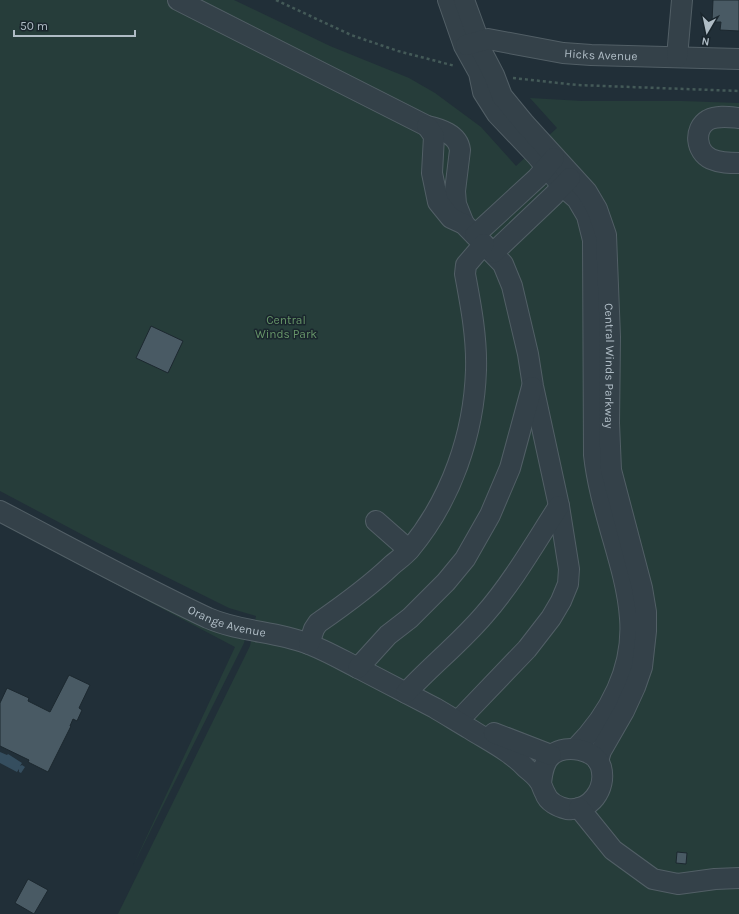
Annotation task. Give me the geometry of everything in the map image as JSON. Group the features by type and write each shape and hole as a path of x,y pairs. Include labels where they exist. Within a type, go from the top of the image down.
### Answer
{"street":[{"path":"178,0 427,126 440,129 455,138 460,150 455,191 456,204 479,239"},
{"name":"Central Winds Parkway","path":"448,0 472,44"},
{"name":"Central Winds Parkway","path":"464,0 483,92 494,109 550,162 567,181 592,199 606,235 610,337 609,431 611,470 642,588 646,612 645,648 639,676 630,699 609,737 598,761"},
{"path":"677,57 682,0"},
{"name":"Hicks Avenue","path":"472,44 488,39 570,54 739,59"},
{"path":"739,118 723,117 709,120 701,128 698,142 703,153 711,159 739,163"},
{"path":"427,126 434,136 432,173 438,202 451,218 479,239 503,264 512,286 528,354 532,385 559,506 569,569 568,584 561,601 551,618 527,650 458,721"},
{"path":"309,644 312,633 318,623 369,586 409,550 429,524 442,500 465,444 471,415 476,370 474,338 465,274 466,266 479,239 537,178 550,162"},
{"path":"479,239 554,195 567,181"},
{"name":"Central Winds Parkway","path":"567,181 589,222 593,240 594,455 596,477 618,557 627,596 630,620 624,671 612,702 595,728 575,749"},
{"path":"358,668 388,635 410,618 446,582 465,559 490,515 510,468 532,385"},
{"path":"406,693 484,615 503,590 559,506"},
{"name":"Orange Avenue","path":"0,511 209,618 247,630 290,638 333,654 458,721 516,758 541,783"},
{"path":"376,521 409,550"},
{"name":"Orange Avenue","path":"458,721 472,724 522,745 551,754"},
{"path":"575,749 586,752 598,761 601,767 602,782 596,798 588,804 578,808 569,809 552,803 546,796 541,783 544,767 551,754 558,751 575,749"},
{"path":"596,798 616,842 619,855"},
{"path":"578,808 608,845 619,855 653,878 678,884 715,879 739,878"}],"path":[{"path":"276,0 363,40 457,67"},
{"path":"509,77 577,85 739,91"}],"green space":[{"name":"Central Winds Park","path":"0,0 234,0 330,46 409,78 435,93 481,127 516,166 557,128 530,98 582,101 682,101 739,103 739,914 118,914 250,646 256,616 229,608 98,543 0,491"},
{"path":"0,522 229,635 245,639 133,866 235,647"}],"water":[{"path":"0,752 7,755 8,754 22,763 20,766 22,765 25,767 21,773 19,772 19,769 17,772 0,763"}],"building":[{"path":"713,0 739,0 739,31 720,30 721,22 712,22"},
{"path":"151,326 183,341 168,373 136,358"},
{"path":"69,675 90,685 79,708 82,710 77,721 73,719 48,772 28,762 29,760 0,746 0,703 7,688 29,698 28,701 50,712"},
{"path":"677,852 687,853 686,864 676,863"},
{"path":"28,879 48,890 34,914 15,903"}]}
